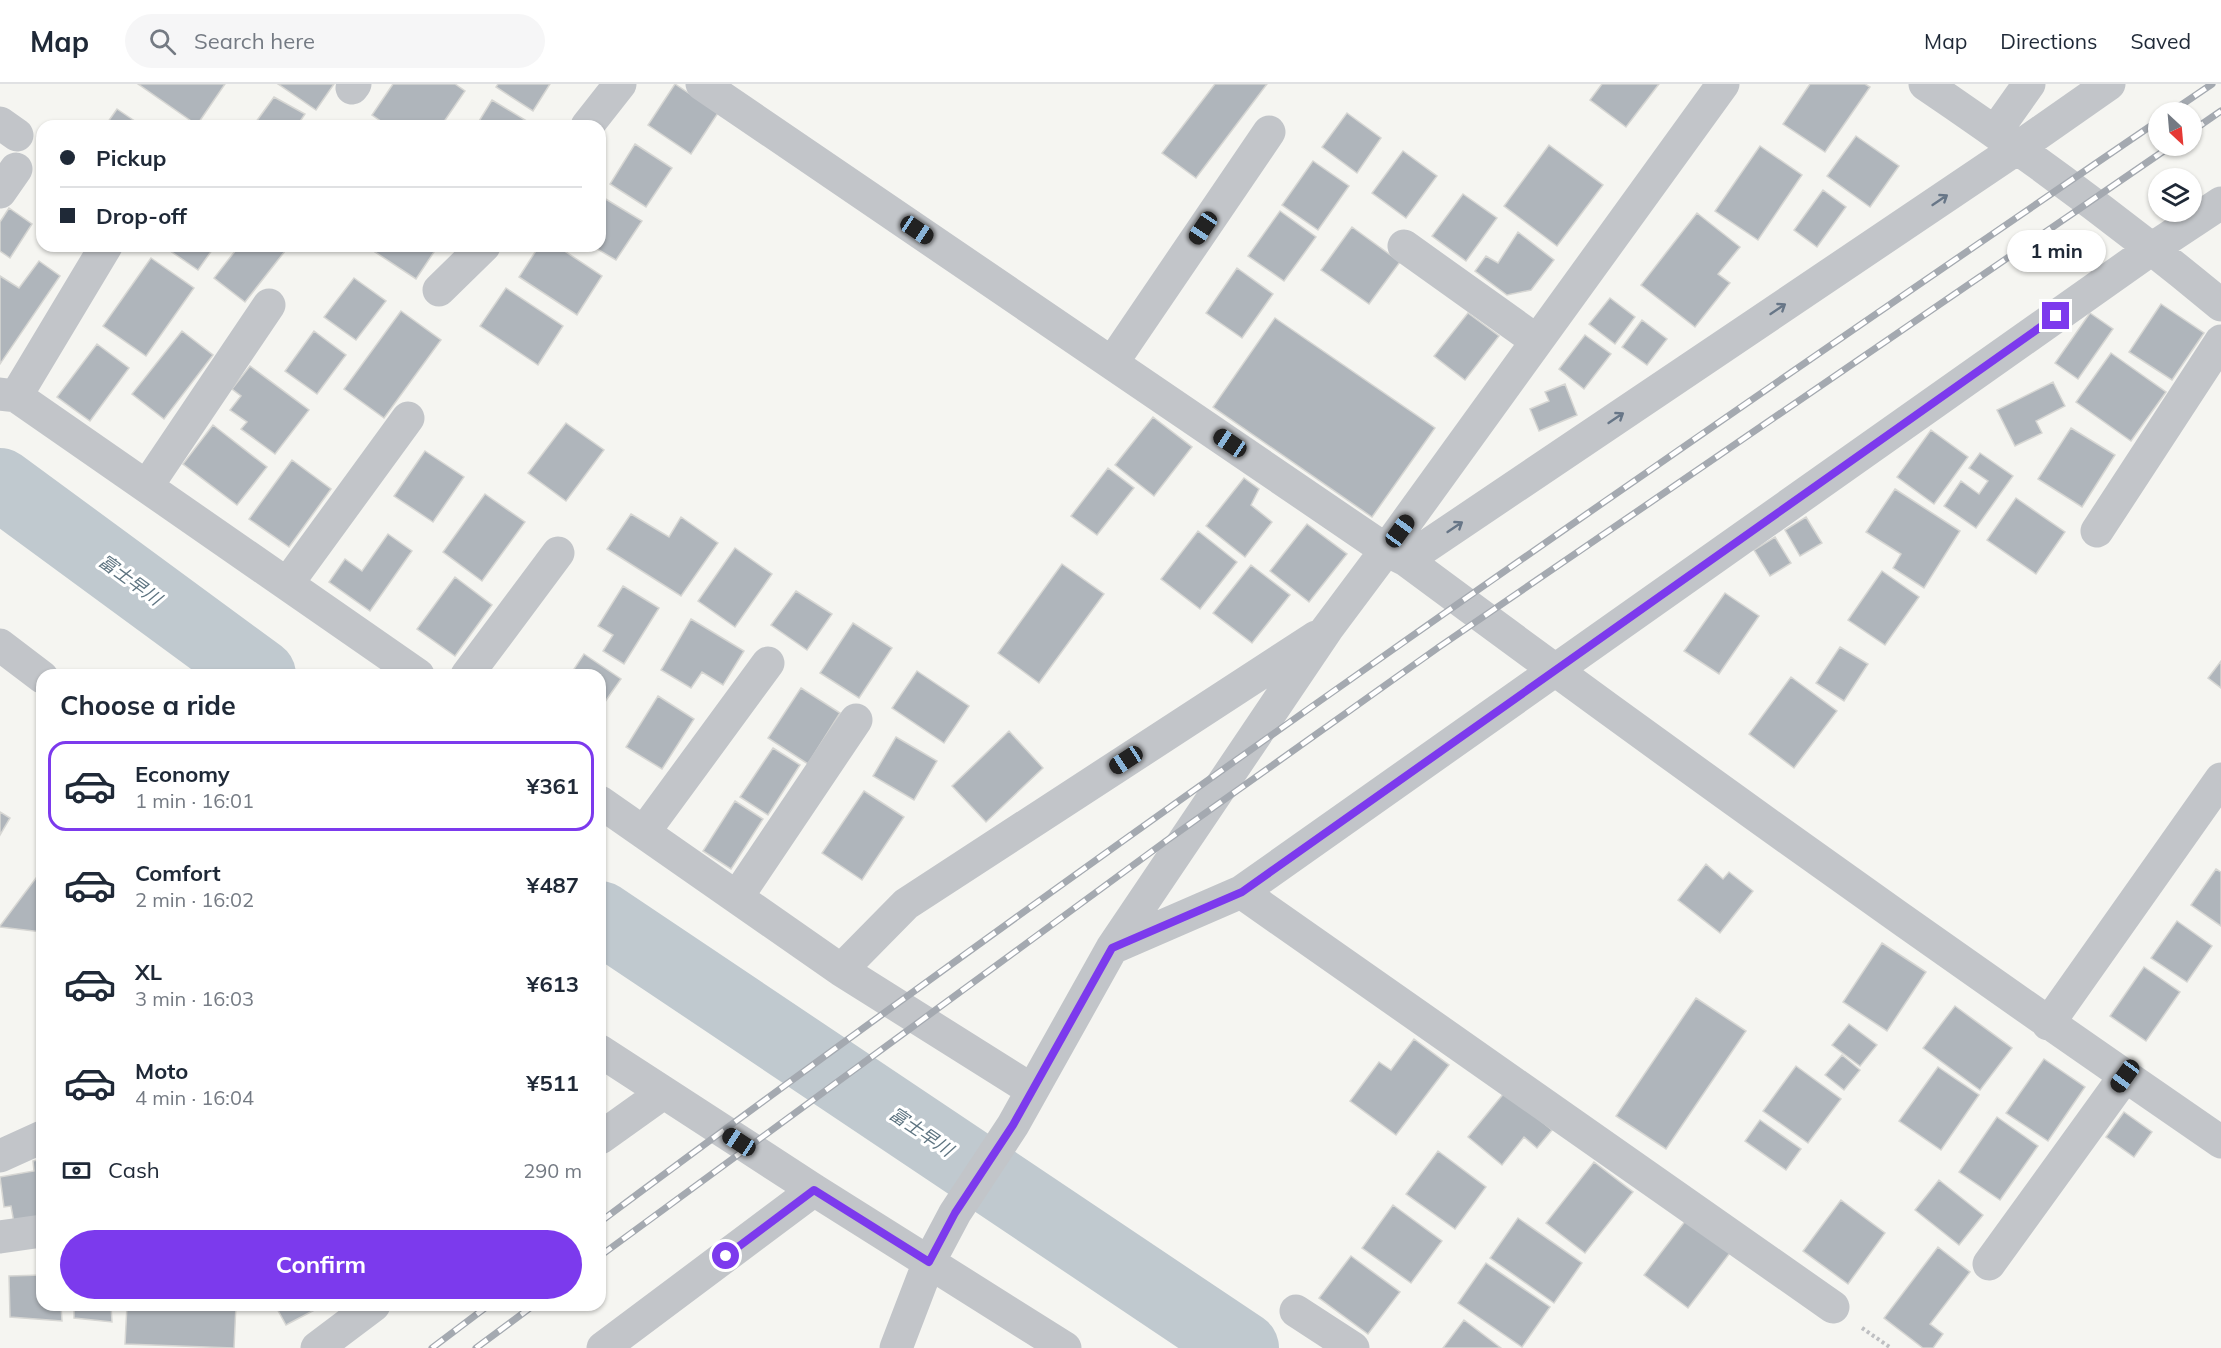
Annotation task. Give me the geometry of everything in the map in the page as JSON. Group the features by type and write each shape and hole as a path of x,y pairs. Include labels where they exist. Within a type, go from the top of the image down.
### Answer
{"street":[{"path":"592,120 620,84"},
{"path":"702,84 1396,555 2049,1024 2221,1142"},
{"path":"896,1348 929,1262 955,1213 1013,1125 1112,948 1327,629 1396,555 1537,341 1723,84"},
{"path":"1925,84 2007,140 2153,248 2221,305"},
{"path":"2007,140 2029,84"},
{"path":"1396,555 2007,140 2109,84"},
{"path":"1112,363 1269,132"},
{"path":"1112,948 1242,892 2153,248 2221,203"},
{"path":"1404,246 1537,341"},
{"path":"102,252 8,395 147,486 409,669"},
{"path":"439,290 478,252"},
{"path":"147,486 269,305"},
{"path":"2097,531 2221,341"},
{"path":"287,584 408,417"},
{"path":"471,669 558,553"},
{"path":"841,969 906,904 1327,629"},
{"path":"0,645 36,672"},
{"path":"644,832 768,663"},
{"path":"737,897 856,720"},
{"path":"2049,1024 2221,779"},
{"path":"606,806 841,969 1032,1090"},
{"path":"1242,892 1833,1307"},
{"path":"606,1055 814,1190 1065,1348"},
{"path":"1989,1264 2125,1076"},
{"path":"606,1134 663,1093"},
{"path":"0,1156 36,1140"},
{"path":"603,1348 814,1190"},
{"path":"0,1237 36,1232"},
{"path":"317,1348 366,1311"},
{"path":"1296,1311 1353,1348"}],"building":[{"path":"138,84 225,84 200,120 190,120"},
{"path":"278,84 334,84 316,110"},
{"path":"393,84 455,84 465,91 445,120 379,120 372,115"},
{"path":"498,84 550,84 533,111 496,87"},
{"path":"675,84 718,113 691,154 648,125"},
{"path":"1215,84 1267,84 1196,178 1162,153"},
{"path":"1602,84 1659,84 1626,127 1590,100"},
{"path":"1810,84 1865,84 1870,87 1825,152 1783,124"},
{"path":"274,97 305,114 301,120 257,120"},
{"path":"492,100 525,120 480,120"},
{"path":"117,109 133,120 109,120"},
{"path":"1347,113 1381,138 1357,173 1322,147"},
{"path":"1856,136 1899,166 1870,207 1827,176"},
{"path":"635,144 672,168 646,207 610,184"},
{"path":"1549,145 1603,185 1557,246 1504,206"},
{"path":"1760,146 1802,175 1758,240 1715,211"},
{"path":"1403,151 1437,176 1406,218 1372,193"},
{"path":"1313,161 1349,186 1318,230 1282,205"},
{"path":"1823,190 1846,207 1817,247 1794,230"},
{"path":"1463,194 1497,218 1466,261 1432,236"},
{"path":"606,199 642,221 616,260 602,252 606,252"},
{"path":"9,208 32,224 10,258 0,251 0,222"},
{"path":"1280,211 1316,237 1284,281 1248,256"},
{"path":"1697,213 1740,247 1718,274 1730,283 1695,327 1641,285"},
{"path":"1352,227 1400,262 1369,304 1321,270"},
{"path":"1518,232 1554,260 1531,290 1507,295 1475,271 1486,256 1498,263"},
{"path":"172,252 211,252 198,270"},
{"path":"234,252 284,252 245,302 214,278"},
{"path":"375,252 434,252 416,279"},
{"path":"535,252 566,252 602,276 577,315 519,277"},
{"path":"151,258 194,288 146,356 103,326"},
{"path":"39,261 60,276 0,364 0,276 19,288"},
{"path":"1237,268 1273,294 1242,338 1206,313"},
{"path":"354,278 386,301 356,340 324,317"},
{"path":"506,288 563,326 538,365 480,326"},
{"path":"1610,298 1635,317 1615,344 1589,324"},
{"path":"2161,304 2204,333 2172,380 2129,352"},
{"path":"401,311 441,340 384,418 344,389"},
{"path":"1468,313 1499,336 1465,380 1434,356"},
{"path":"2090,313 2113,329 2078,379 2055,363"},
{"path":"1275,318 1435,428 1372,517 1213,407"},
{"path":"1642,320 1667,339 1647,365 1622,347"},
{"path":"182,331 213,355 164,419 132,394"},
{"path":"314,331 346,355 317,394 285,371"},
{"path":"1585,335 1611,354 1584,389 1559,369"},
{"path":"97,344 129,368 90,421 57,397"},
{"path":"2111,353 2166,392 2131,441 2076,402"},
{"path":"250,366 309,410 275,454 241,429 247,422 230,410 241,396 232,389"},
{"path":"2053,382 2065,406 2036,421 2042,433 2015,446 1997,410"},
{"path":"1565,384 1577,415 1539,431 1530,409 1549,401 1545,392"},
{"path":"1153,417 1192,447 1154,496 1115,465"},
{"path":"566,423 604,450 566,501 528,473"},
{"path":"213,425 267,467 237,505 183,464"},
{"path":"2071,428 2115,455 2082,507 2038,479"},
{"path":"1931,430 1968,457 1934,504 1897,477"},
{"path":"425,451 464,477 433,522 394,496"},
{"path":"1980,453 2013,476 1976,528 1944,506 1961,481 1979,494 1988,481 1969,468"},
{"path":"292,460 331,489 289,547 249,519"},
{"path":"1108,468 1134,488 1097,535 1071,516"},
{"path":"1244,478 1259,489 1251,505 1272,522 1245,557 1206,526"},
{"path":"1895,489 1960,531 1924,588 1893,568 1901,554 1866,532"},
{"path":"485,494 525,522 482,581 443,552"},
{"path":"2016,498 2065,532 2036,574 1987,540"},
{"path":"631,514 669,537 681,517 718,543 681,596 607,549"},
{"path":"1806,517 1822,543 1800,556 1785,530"},
{"path":"1307,524 1347,554 1309,602 1270,571"},
{"path":"1198,531 1237,562 1200,609 1161,579"},
{"path":"388,534 412,551 370,611 329,582 345,559 362,571"},
{"path":"1775,537 1791,563 1770,576 1754,550"},
{"path":"735,548 772,574 735,627 698,601"},
{"path":"1062,564 1104,594 1039,683 998,653"},
{"path":"1251,565 1290,595 1252,643 1213,613"},
{"path":"1882,571 1919,597 1885,645 1848,620"},
{"path":"455,577 492,605 455,656 417,629"},
{"path":"623,586 659,608 624,664 603,651 613,635 598,626"},
{"path":"796,591 832,614 807,650 771,625"},
{"path":"1725,593 1759,616 1719,674 1684,651"},
{"path":"691,619 744,651 723,685 702,672 691,688 661,670"},
{"path":"853,623 892,648 859,698 820,673"},
{"path":"1840,647 1868,664 1844,701 1816,683"},
{"path":"584,654 621,679 606,700 606,669 574,669"},
{"path":"2221,661 2221,688 2208,678"},
{"path":"917,671 969,706 944,743 892,708"},
{"path":"1791,677 1837,711 1794,768 1749,734"},
{"path":"801,688 840,713 808,764 768,738"},
{"path":"658,696 694,719 662,769 626,747"},
{"path":"1009,731 1043,768 986,822 952,786"},
{"path":"896,737 937,761 914,800 873,776"},
{"path":"773,748 800,765 768,815 740,797"},
{"path":"864,791 904,817 862,880 822,853"},
{"path":"735,801 763,819 731,869 703,851"},
{"path":"0,812 10,818 0,835"},
{"path":"1706,864 1723,879 1729,872 1753,891 1720,933 1678,900"},
{"path":"2216,869 2221,872 2221,926 2191,905"},
{"path":"36,878 36,931 0,926"},
{"path":"2177,921 2212,946 2187,982 2151,958"},
{"path":"1882,943 1926,972 1887,1031 1843,1002"},
{"path":"2144,967 2180,992 2146,1041 2110,1016"},
{"path":"1696,998 1746,1031 1666,1149 1616,1116"},
{"path":"1955,1006 2012,1048 1980,1090 1923,1048"},
{"path":"1849,1024 1877,1045 1860,1066 1832,1045"},
{"path":"1414,1039 1449,1065 1396,1135 1350,1101 1379,1062 1391,1070"},
{"path":"1842,1055 1860,1070 1844,1090 1825,1075"},
{"path":"2044,1059 2085,1087 2048,1141 2006,1113"},
{"path":"1796,1066 1841,1099 1808,1143 1763,1111"},
{"path":"1938,1067 1979,1095 1941,1150 1899,1121"},
{"path":"1505,1092 1552,1130 1537,1148 1524,1137 1502,1165 1468,1137"},
{"path":"2124,1112 2152,1132 2134,1157 2106,1137"},
{"path":"1997,1117 2038,1146 2000,1200 1959,1172"},
{"path":"1760,1120 1801,1149 1786,1170 1745,1141"},
{"path":"1438,1151 1486,1187 1455,1229 1406,1194"},
{"path":"36,1160 36,1219 14,1223 11,1206 4,1207 0,1177 34,1171 33,1161"},
{"path":"1594,1162 1633,1192 1585,1253 1546,1223"},
{"path":"1939,1180 1983,1215 1959,1245 1915,1210"},
{"path":"1841,1200 1885,1233 1848,1284 1803,1251"},
{"path":"1393,1205 1442,1241 1411,1283 1362,1248"},
{"path":"1518,1218 1582,1263 1554,1303 1490,1258"},
{"path":"1686,1220 1730,1253 1688,1308 1644,1275"},
{"path":"1938,1247 1970,1272 1930,1324 1943,1334 1933,1348 1923,1348 1884,1318"},
{"path":"1351,1256 1400,1292 1368,1334 1319,1298"},
{"path":"1486,1263 1550,1307 1522,1347 1458,1303"},
{"path":"36,1275 36,1311 61,1311 62,1321 10,1317 9,1276"},
{"path":"74,1311 111,1311 112,1322 74,1318"},
{"path":"127,1311 236,1311 234,1348 125,1344"},
{"path":"278,1311 313,1311 286,1325"},
{"path":"1464,1320 1501,1348 1443,1348"}],"waterway":[{"name":"富士早川","path":"0,484 252,669"},
{"name":"富士早川","path":"606,921 1243,1348"}],"railway":[{"path":"2186,102 2212,84"},
{"path":"2202,124 2221,111"},
{"path":"606,1218 985,940 1373,663 2148,128"},
{"path":"606,1252 1166,841 1439,647 2156,156"},
{"path":"432,1348 481,1311"},
{"path":"476,1348 526,1311"}],"route":[{"path":"726,1256 814,1190 929,1262 955,1213 1013,1125 1112,948 1242,892 2056,316"}]}
